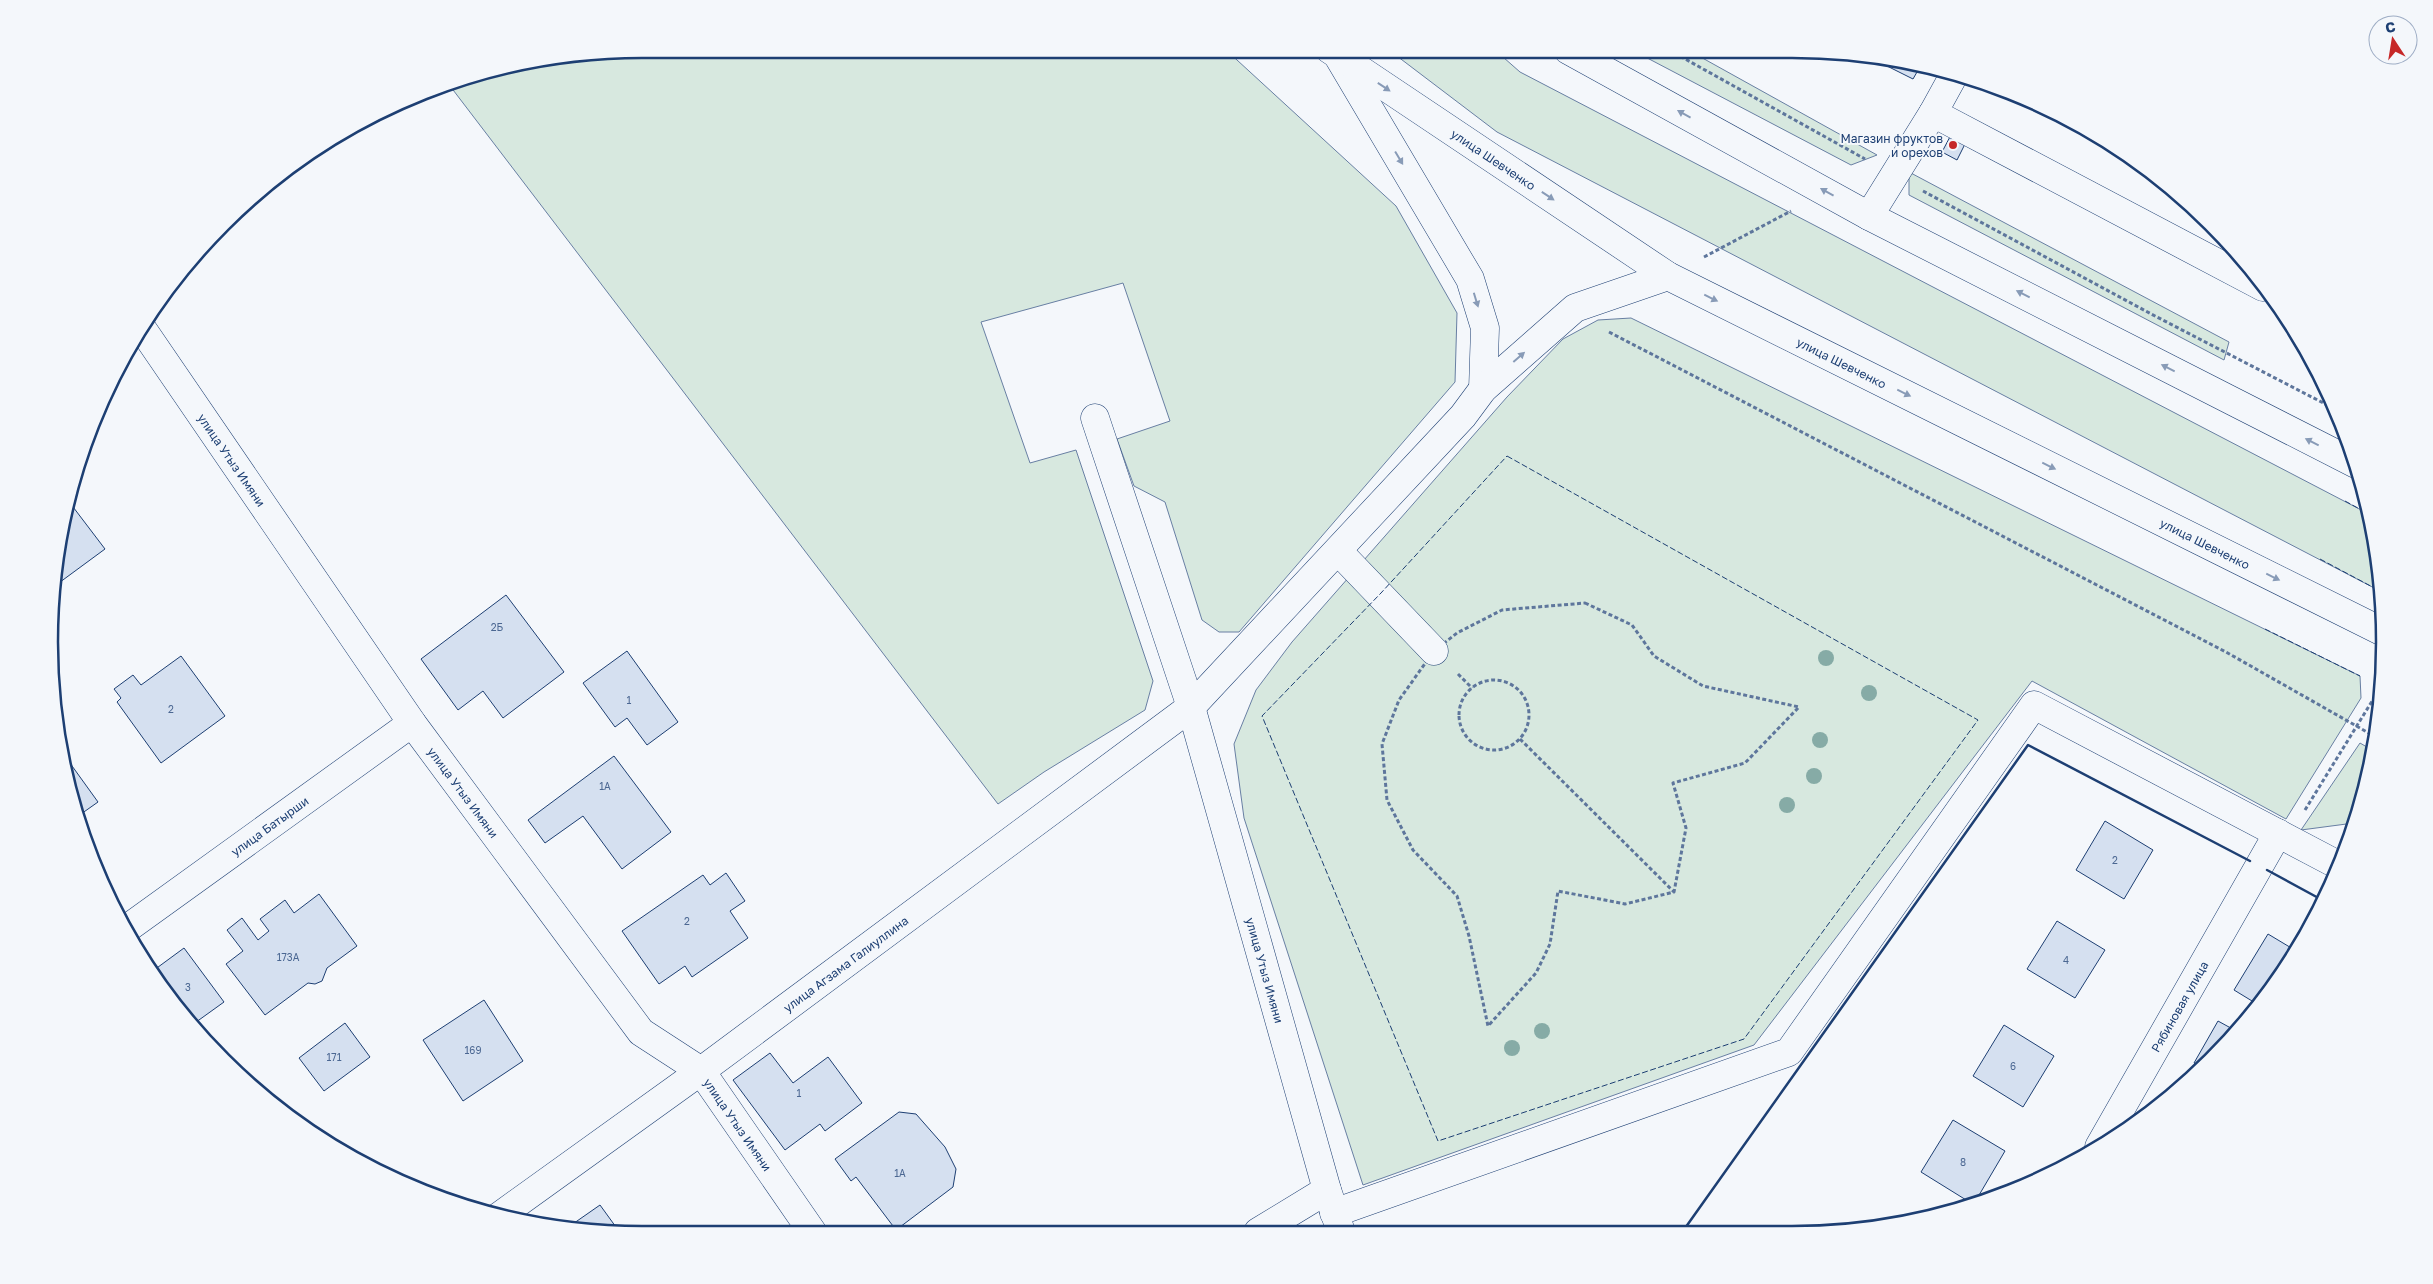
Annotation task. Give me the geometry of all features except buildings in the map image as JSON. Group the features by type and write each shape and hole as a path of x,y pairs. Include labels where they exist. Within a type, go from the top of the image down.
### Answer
{"street":[{"path":"1336,58 1470,279 1485,328 1483,389"},
{"name":"улица Шевченко","path":"1341,58 1668,276 2375,628"},
{"path":"1583,58 1869,216 2346,459"},
{"path":"1869,216 1933,113 1950,80"},
{"path":"1933,113 2250,280"},
{"name":"улица Агзама Галиуллина","path":"507,1210 701,1071 1191,707 1463,416 1483,389 1570,312 1623,290 1668,276"},
{"name":"улица Утыз Имяни","path":"146,334 412,723 641,1032 701,1071 808,1226"},
{"name":"улица Утыз Имяни","path":"1095,418 1191,707 1334,1212"},
{"path":"1338,551 1434,651"},
{"path":"1281,1226 1334,1212 1789,1052 2034,705 2332,863"},
{"name":"улица Батырши","path":"131,925 412,723"},
{"name":"Рябиновая улица","path":"2106,1134 2258,865 2282,835"}],"path":[{"path":"1683,58 1866,159"},
{"path":"1918,188 2155,316 2324,404"},
{"path":"1668,276 1826,192"},
{"path":"1570,312 2226,652 2368,732"},
{"path":"1585,603 1632,625 1654,656 1703,686 1798,707 1745,763 1674,784 1686,828 1674,892 1625,904 1558,891 1550,944 1536,974 1488,1026 1469,936 1457,896 1413,850 1387,800 1382,744 1399,700 1434,651 1457,633 1502,610 1585,603"},
{"path":"1493,680 1505,682 1523,695 1528,706 1529,718 1527,729 1520,739 1511,746 1494,750 1478,746 1469,739 1462,729 1459,718 1464,697 1472,688 1482,682 1493,680"},
{"path":"2282,835 2372,702"},
{"path":"1520,739 1674,892"}],"shaded area":[{"path":"1235,58 1396,206 1457,313 1455,382 1239,632 1219,632 1202,620 1165,502 1134,486 1117,439 1170,421 1123,283 981,322 1030,463 1076,450 1153,681 1145,710 1044,772 998,804 453,89 491,77 528,69 604,59"},
{"path":"1400,58 1504,58 1520,72 2360,509 2372,587 1497,132"},
{"path":"1647,58 1702,58 1877,155 1851,165"},
{"path":"1909,172 2229,342 2224,360 1909,195"},
{"path":"1631,318 2360,676 2361,698 2286,819 2032,681 1754,1045 1363,1185 1244,818 1234,744 1256,690 1292,642 1507,397 1563,339 1598,320"},
{"path":"2360,743 2366,746 2356,793 2346,824 2301,830"}],"fence":[{"path":"1507,456 1978,720 1744,1039 1438,1141 1262,716 1381,593 1507,456"},
{"path":"2345,501 2360,509"},
{"path":"2320,559 2372,587"},
{"path":"2265,629 2360,676"}],"wall":[{"path":"1687,1226 2028,745 2250,861"},
{"path":"2267,870 2317,897"}],"place":[{"name":"Магазин фруктов и орехов","path":"1953,145"}]}
